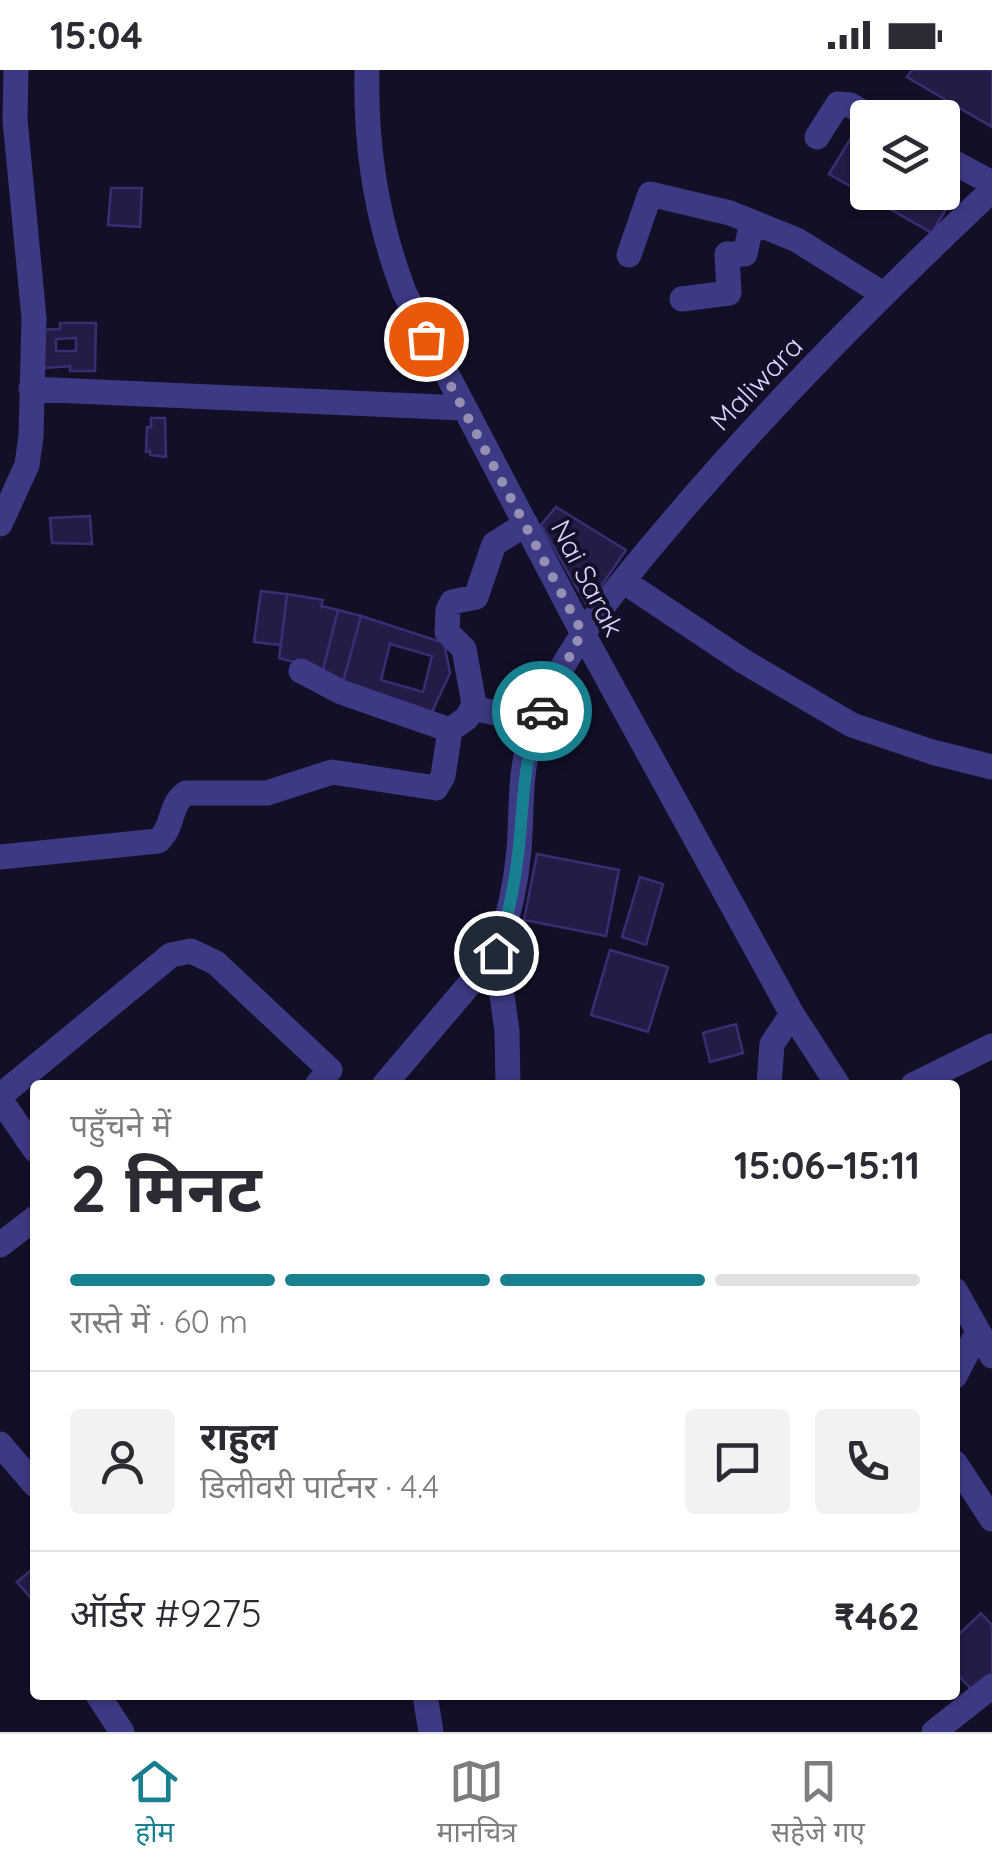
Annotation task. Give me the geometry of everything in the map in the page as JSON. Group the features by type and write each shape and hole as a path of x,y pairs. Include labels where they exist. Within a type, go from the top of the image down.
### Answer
{"street":[{"path":"0,524 26,465 31,436 34,318 15,120 16,70"},
{"name":"Nai Sarak","path":"367,70 373,177 386,244 404,292 582,632 792,1014 835,1080"},
{"path":"817,138 838,104 850,105"},
{"path":"960,167 992,186"},
{"name":"Maliwara","path":"496,953 504,932 518,854 524,774 537,722 582,632 727,457 992,186"},
{"path":"629,255 650,194 730,212 797,240 883,294"},
{"path":"682,299 729,293 727,254 745,254 752,222"},
{"path":"31,389 463,408"},
{"path":"0,857 158,841 169,828 179,798 186,793 267,793 332,772 436,788 443,776 450,730 468,718 474,696 464,649 446,626 449,606 476,597 494,544 526,524"},
{"path":"623,580 743,661 852,725 992,767"},
{"path":"301,672 341,692 450,730"},
{"path":"472,708 537,722"},
{"path":"30,1143 0,1098 171,955 191,951 216,962 330,1070 321,1080"},
{"path":"388,1080 496,953"},
{"path":"496,953 507,1031 508,1080"},
{"path":"769,1080 772,1044 792,1014"},
{"path":"923,1080 992,1046"},
{"path":"0,1245 30,1222"},
{"path":"960,1299 992,1356"},
{"path":"960,1366 978,1332"},
{"path":"0,1444 30,1478"},
{"path":"960,1471 992,1519"},
{"path":"934,1732 992,1686"},
{"path":"101,1700 122,1732"},
{"path":"426,1700 431,1732"}],"building":[{"path":"912,70 992,70 992,127 960,108 960,100 946,100 907,77"},
{"path":"850,140 850,186 829,174"},
{"path":"111,188 142,188 140,227 108,225"},
{"path":"892,210 945,210 932,233"},
{"path":"60,323 96,323 95,371 70,371 70,366 35,369 37,330 60,329","holes":["76,338 76,351 56,351 56,339"]},
{"path":"151,418 165,418 166,457 146,452"},
{"path":"556,507 626,550 587,606 541,525"},
{"path":"90,516 92,544 52,543 50,518"},
{"path":"261,591 287,594 281,645 254,642"},
{"path":"287,594 323,600 321,606 338,610 323,670 279,658"},
{"path":"338,610 361,616 343,682 323,670"},
{"path":"361,616 444,643 450,673 432,712 343,682","holes":["390,644 432,656 423,692 381,680"]},
{"path":"537,854 619,870 606,936 524,920"},
{"path":"640,877 663,884 646,945 622,937"},
{"path":"610,950 668,967 648,1032 591,1015"},
{"path":"736,1024 743,1053 710,1062 703,1033"},
{"path":"30,1571 30,1597 17,1582"},
{"path":"981,1613 992,1625 992,1677 975,1693 960,1677 960,1633"}],"way so far":[{"path":"426,339 582,632 542,711"}],"route":[{"path":"496,953 504,932 518,854 527,752 542,711"}]}
